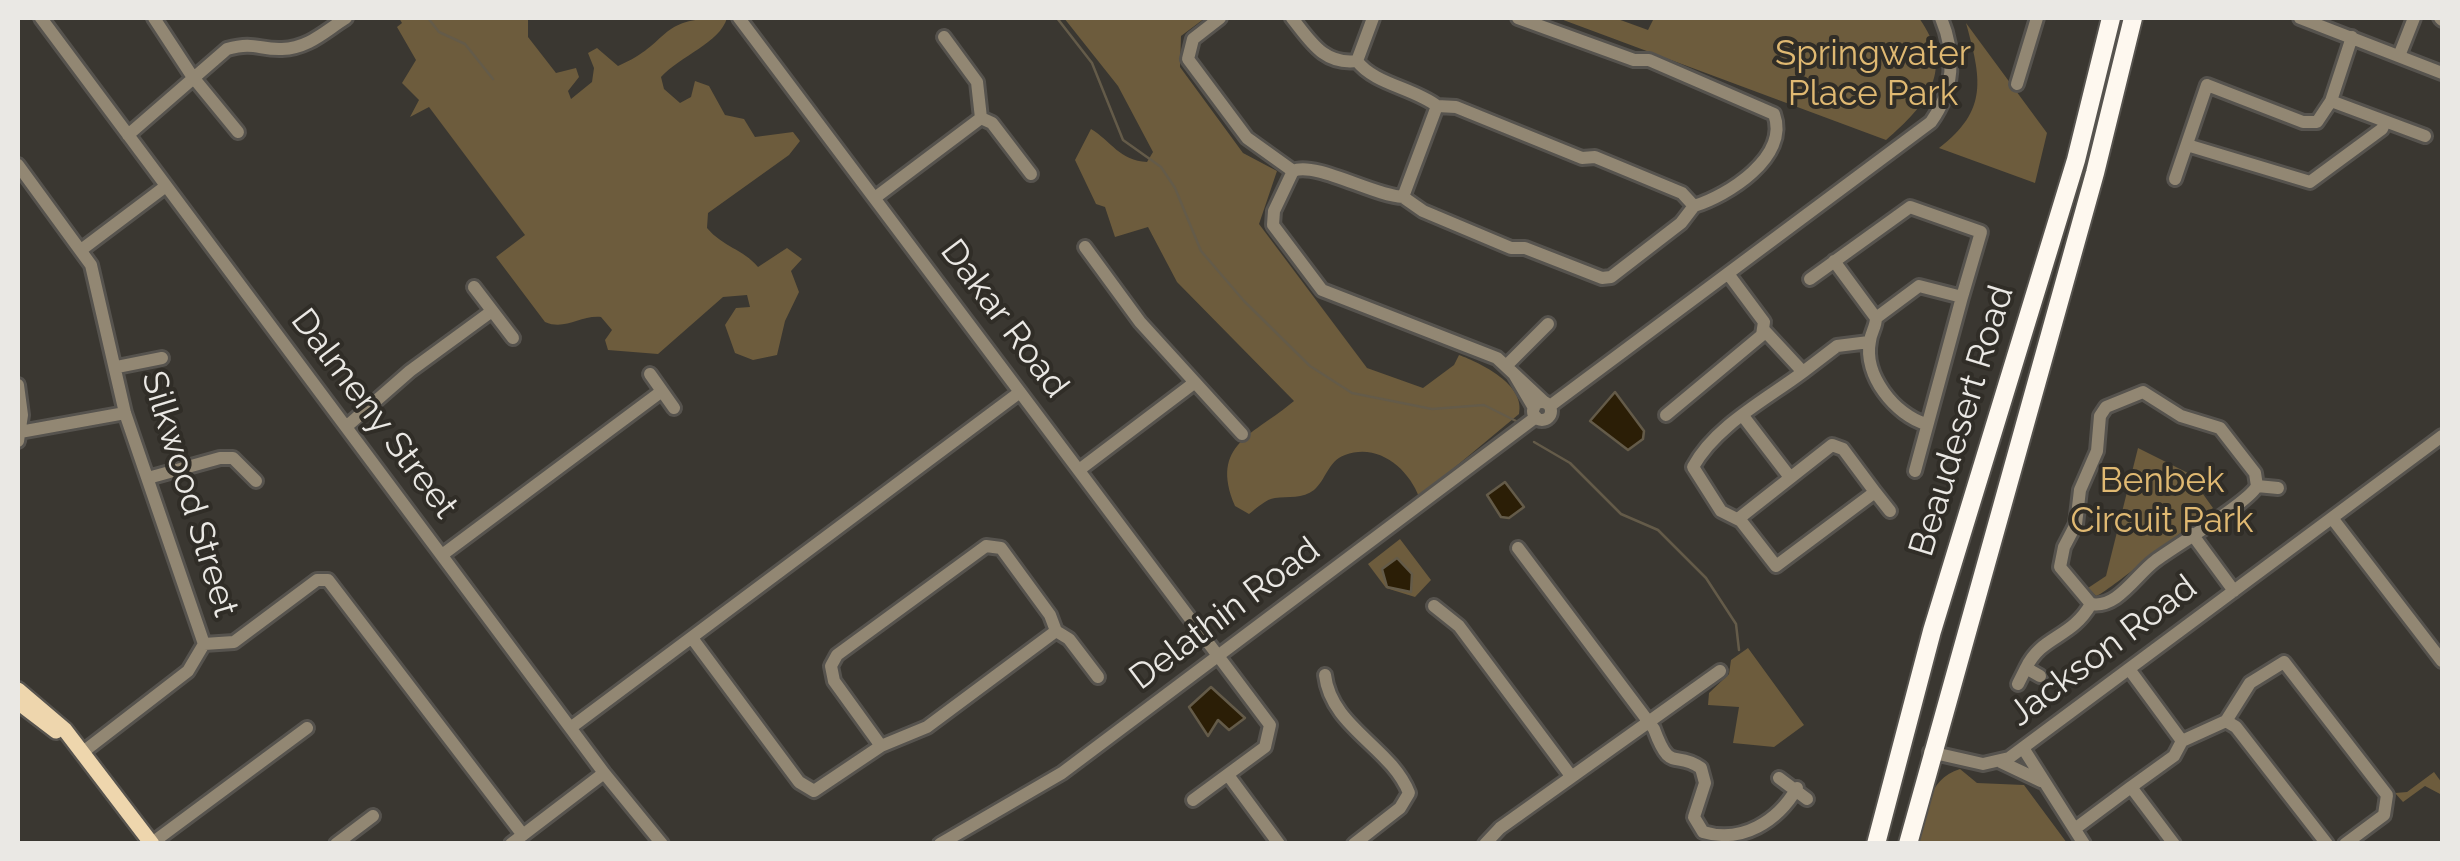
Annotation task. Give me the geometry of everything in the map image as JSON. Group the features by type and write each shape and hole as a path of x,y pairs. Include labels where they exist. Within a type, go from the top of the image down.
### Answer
{"highway":[{"name":"Beaudesert Road","path":"1876,844 1932,631 2076,160 2111,18"},
{"name":"Beaudesert Road","path":"1908,844 1930,752 2098,160 2133,18"}],"main road":[{"path":"18,690 47,711 83,752 152,843"},
{"path":"18,702 83,752"}],"street":[{"name":"Dalmeny Street","path":"40,18 573,726 604,773 662,844"},
{"path":"154,18 192,76 238,132"},
{"path":"128,134 227,49 248,43 278,50 307,44 346,18"},
{"name":"Dakar Road","path":"740,18 1271,732 1265,747 1228,775"},
{"path":"1220,18 1193,39 1188,59 1247,138 1280,158 1292,171"},
{"path":"1292,18 1327,58 1359,56"},
{"path":"1373,18 1359,56 1364,70 1422,94 1437,106 1456,107 1582,158 1595,158 1682,194 1694,206"},
{"path":"1292,171 1310,169 1382,196 1403,198 1422,211 1511,248 1525,248 1602,278 1612,277 1681,224 1694,206 1711,201 1763,162 1777,131 1774,114 1649,60 1634,60 1518,18"},
{"name":"Delathin Road","path":"940,844 1062,773 1541,408 1729,275 1930,122 1950,80 1950,46 1941,18"},
{"path":"2017,84 2037,18"},
{"path":"2300,18 2442,73"},
{"path":"2399,56 2414,18"},
{"path":"944,37 977,82 981,118"},
{"path":"2176,179 2207,85 2303,122 2317,122 2332,101 2352,37"},
{"path":"2332,101 2425,136"},
{"path":"1403,198 1437,106"},
{"path":"876,197 981,118"},
{"path":"981,118 992,123 1031,174"},
{"path":"2187,145 2310,182 2382,129 2385,122"},
{"name":"Silkwood Street","path":"18,165 92,265 125,413 204,644 188,671 83,752"},
{"path":"1292,171 1274,210 1273,226 1318,288 1510,369 1541,408"},
{"path":"81,250 166,186"},
{"path":"1810,279 1903,209 1917,208 1981,232 1915,471"},
{"path":"1085,247 1140,322 1242,434"},
{"path":"1834,261 1876,318"},
{"path":"1729,275 1764,322 1764,330 1804,372"},
{"path":"1926,424 1907,416 1875,380 1869,342 1876,318 1919,286 1962,297"},
{"path":"474,287 512,338"},
{"path":"346,427 410,370 492,311"},
{"path":"1510,369 1548,324"},
{"path":"1666,415 1764,330"},
{"path":"1869,342 1837,346 1714,439 1694,467 1722,510 1738,519 1776,566 1875,492"},
{"path":"117,366 162,358"},
{"path":"650,374 674,408"},
{"path":"1079,470 1194,383"},
{"path":"18,385 19,437 125,413"},
{"path":"442,555 662,391"},
{"path":"573,726 1020,392"},
{"path":"2091,604 2060,567 2076,524 2080,490 2096,451 2100,416 2106,407 2143,392 2182,416 2210,422 2220,428 2255,473 2257,486"},
{"path":"1743,416 1788,476"},
{"name":"Jackson Road","path":"1930,752 1983,764 2002,762 2442,436"},
{"path":"1738,519 1788,476 1838,445 1890,511"},
{"path":"148,478 233,458 256,481"},
{"path":"2091,604 2110,602 2140,572 2234,508 2257,486 2278,488"},
{"path":"2332,518 2442,661"},
{"path":"2192,534 2234,591"},
{"path":"881,746 834,681 831,666 838,655 986,546 1000,548 1050,614 1056,631 1069,638 1098,677"},
{"path":"1518,548 1648,720 1670,759 1695,763 1705,775 1694,817 1703,832 1714,836 1757,828 1779,814 1796,788"},
{"path":"204,644 234,642 318,580 328,580 517,839 604,773"},
{"path":"2018,684 2039,648 2079,625 2091,604"},
{"path":"1434,606 1459,626 1571,776"},
{"path":"692,638 800,782 814,790 881,746 927,727 1056,631"},
{"path":"2076,828 2174,756 2182,741 2226,721 2250,683 2273,664 2284,662 2388,796 2384,814 2345,844"},
{"path":"2026,668 2040,676"},
{"path":"2129,670 2182,741"},
{"path":"1485,844 1571,776 1720,671"},
{"path":"1325,674 1326,688 1344,715 1362,737 1384,753 1409,793 1400,808 1354,844"},
{"path":"2226,721 2236,727 2327,844"},
{"path":"152,843 307,728"},
{"path":"2023,748 2084,844"},
{"path":"2002,762 2042,783"},
{"path":"1193,800 1228,775 1279,844"},
{"path":"1779,778 1807,799"},
{"path":"2132,788 2174,844"},
{"path":"336,844 373,816"}],"green space":[{"path":"399,18 528,18 528,37 556,73 576,68 579,77 568,91 571,99 592,82 594,68 588,53 597,48 618,66 675,26 727,18 716,35 661,77 664,89 680,103 691,97 695,81 709,86 725,115 744,119 755,137 793,132 800,141 789,155 708,213 707,228 758,267 787,248 802,259 791,271 799,292 785,321 777,355 753,360 735,353 725,325 736,308 750,307 747,295 723,297 658,354 608,350 605,340 612,330 601,317 559,325 545,322 496,257 525,235 429,107 410,117 419,100 402,83 416,60 397,27 402,23"},
{"path":"1064,18 1205,18 1181,36 1180,67 1243,153 1277,171 1259,224 1367,368 1423,388 1454,365 1459,355 1509,385 1516,394 1519,414 1419,497 1408,477 1391,461 1369,452 1357,452 1335,462 1310,493 1272,499 1249,514 1235,506 1228,485 1232,454 1251,433 1294,401 1177,282 1148,227 1115,237 1105,207 1096,204 1075,160 1091,129 1116,150 1138,161 1147,162 1153,152 1118,86"},
{"name":"Springwater Place Park","path":"1558,18 1615,18 1648,30 1654,18 1919,18 1930,36 1936,70 1932,85 1914,113 1886,140"},
{"path":"1966,23 2047,133 2035,183 1939,148 1966,120 1977,92 1975,60"},
{"name":"Benbek Circuit Park","path":"2138,448 2188,473 2213,508 2096,596 2088,588 2106,576"},
{"path":"1400,539 1431,580 1415,597 1386,588 1368,564"},
{"path":"1748,648 1804,725 1774,747 1733,743 1739,707 1708,705 1709,693 1729,674 1731,660"},
{"path":"1960,769 1977,783 2024,785 2067,843 1918,844 1934,789"},
{"path":"2434,772 2442,783 2442,795 2425,786 2403,802 2395,793 2407,792"}],"shaded area":[{"path":"1615,392 1644,431 1643,439 1628,450 1590,421"},
{"path":"1505,482 1524,507 1509,518 1501,517 1487,495"},
{"path":"1397,558 1412,574 1411,592 1387,587 1382,569"},
{"path":"1211,687 1245,718 1229,730 1218,720 1208,736 1189,707"}],"waterway":[{"path":"428,18 439,32 465,44 493,79"},
{"path":"1057,18 1092,63 1123,140 1161,167 1175,188 1201,251 1244,301 1310,366 1352,393 1432,409 1484,405 1518,422"},
{"path":"1534,442 1570,463 1621,514 1658,530 1706,578 1736,624 1739,650"}]}
